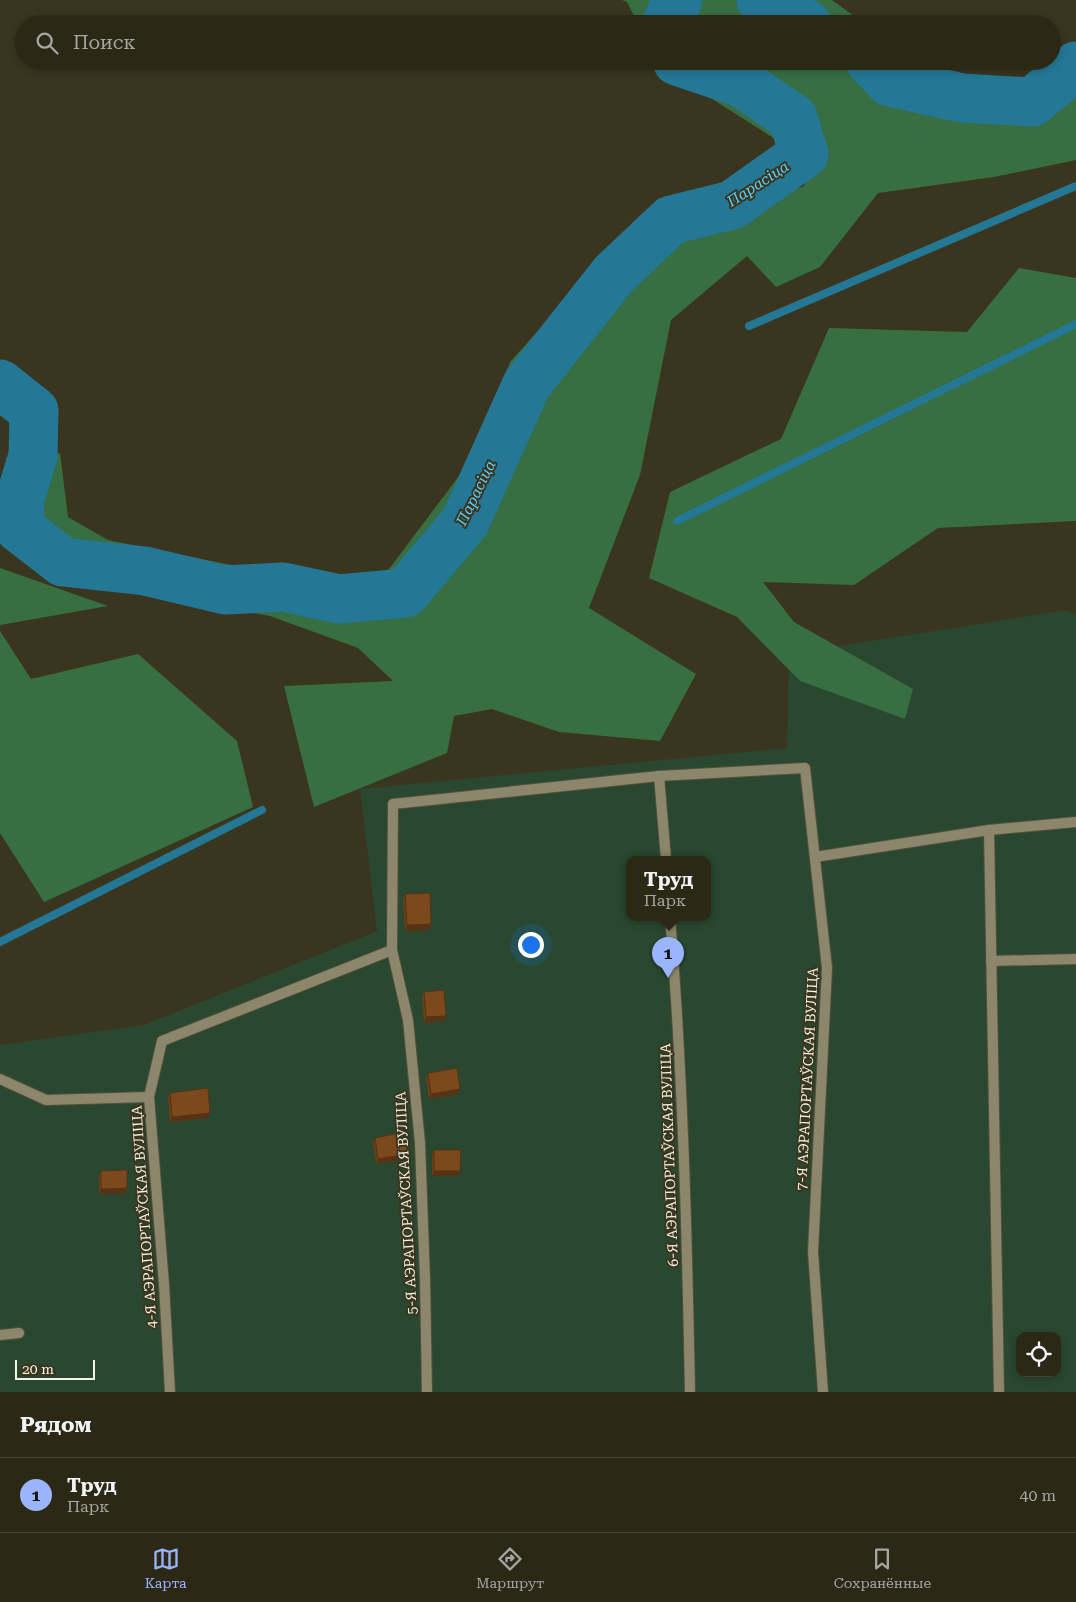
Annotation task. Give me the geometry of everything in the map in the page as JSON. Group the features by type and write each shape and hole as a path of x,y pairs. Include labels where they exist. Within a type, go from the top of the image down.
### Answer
{"lane":[{"name":"7-Я АЭРАПОРТАЎСКАЯ ВУЛІЦА","path":"659,776 805,768 827,968 813,1252 823,1392"},
{"name":"5-Я АЭРАПОРТАЎСКАЯ ВУЛІЦА","path":"427,1392 420,1143 408,1020 392,950 393,804 659,776"},
{"path":"659,776 666,856"},
{"path":"815,857 989,830 1076,822"},
{"path":"989,830 999,1392"},
{"name":"6-Я АЭРАПОРТАЎСКАЯ ВУЛІЦА","path":"670,921 678,1014 688,1272 690,1392"},
{"name":"4-Я АЭРАПОРТАЎСКАЯ ВУЛІЦА","path":"170,1392 164,1284 149,1097 162,1041 392,950"},
{"path":"992,961 1076,959"},
{"path":"0,1079 46,1100 149,1097"},
{"path":"0,1335 20,1333"}],"green space":[{"path":"622,0 832,0 853,15 634,15 627,2"},
{"path":"667,70 936,70 1016,121 1076,89 1076,160 994,177 878,193 820,267 776,287 747,256 671,320 640,475 589,608 696,674 660,741 559,732 492,709 454,716 447,753 314,807 284,686 393,681 358,648 270,616 67,578 9,537 6,458 60,453 68,517 108,540 251,569 383,577 477,452 510,362 619,241 658,244 804,186 814,164"},
{"path":"1019,268 1076,278 1076,521 938,528 854,585 763,582 794,622 913,689 905,719 800,681 737,617 649,578 670,492 781,439 829,328 967,332"},
{"path":"0,568 108,606 0,625"},
{"path":"1067,610 1076,616 1076,1392 0,1392 0,1045 144,1025 377,931 360,789 787,748 789,654"},
{"path":"0,631 31,679 138,654 237,741 253,807 44,902 0,833"}],"building":[{"path":"430,893 431,924 407,925 405,894"},
{"path":"444,990 446,1016 426,1017 424,992"},
{"path":"457,1068 460,1089 431,1094 428,1073"},
{"path":"208,1088 210,1113 172,1117 170,1093"},
{"path":"404,1132 408,1154 378,1159 375,1138"},
{"path":"434,1150 461,1150 460,1171 434,1171"},
{"path":"127,1170 127,1188 101,1189 101,1171"}],"waterway":[{"name":"Парасіца","path":"670,15 678,0"},
{"name":"Парасіца","path":"761,0 782,15"},
{"name":"Парасіца","path":"879,70 890,82 962,98 1032,102 1076,66"},
{"name":"Парасіца","path":"0,384 34,411 33,456 20,498 19,528 63,562 145,571 225,590 283,587 339,599 405,593 465,522 527,384 614,274 671,220 732,205 804,154 793,118 742,83 704,70"},
{"path":"749,326 1076,186"},
{"path":"677,521 1076,324"},
{"path":"0,942 262,810"}],"place":[{"name":"Труд","path":"668,978"}]}
